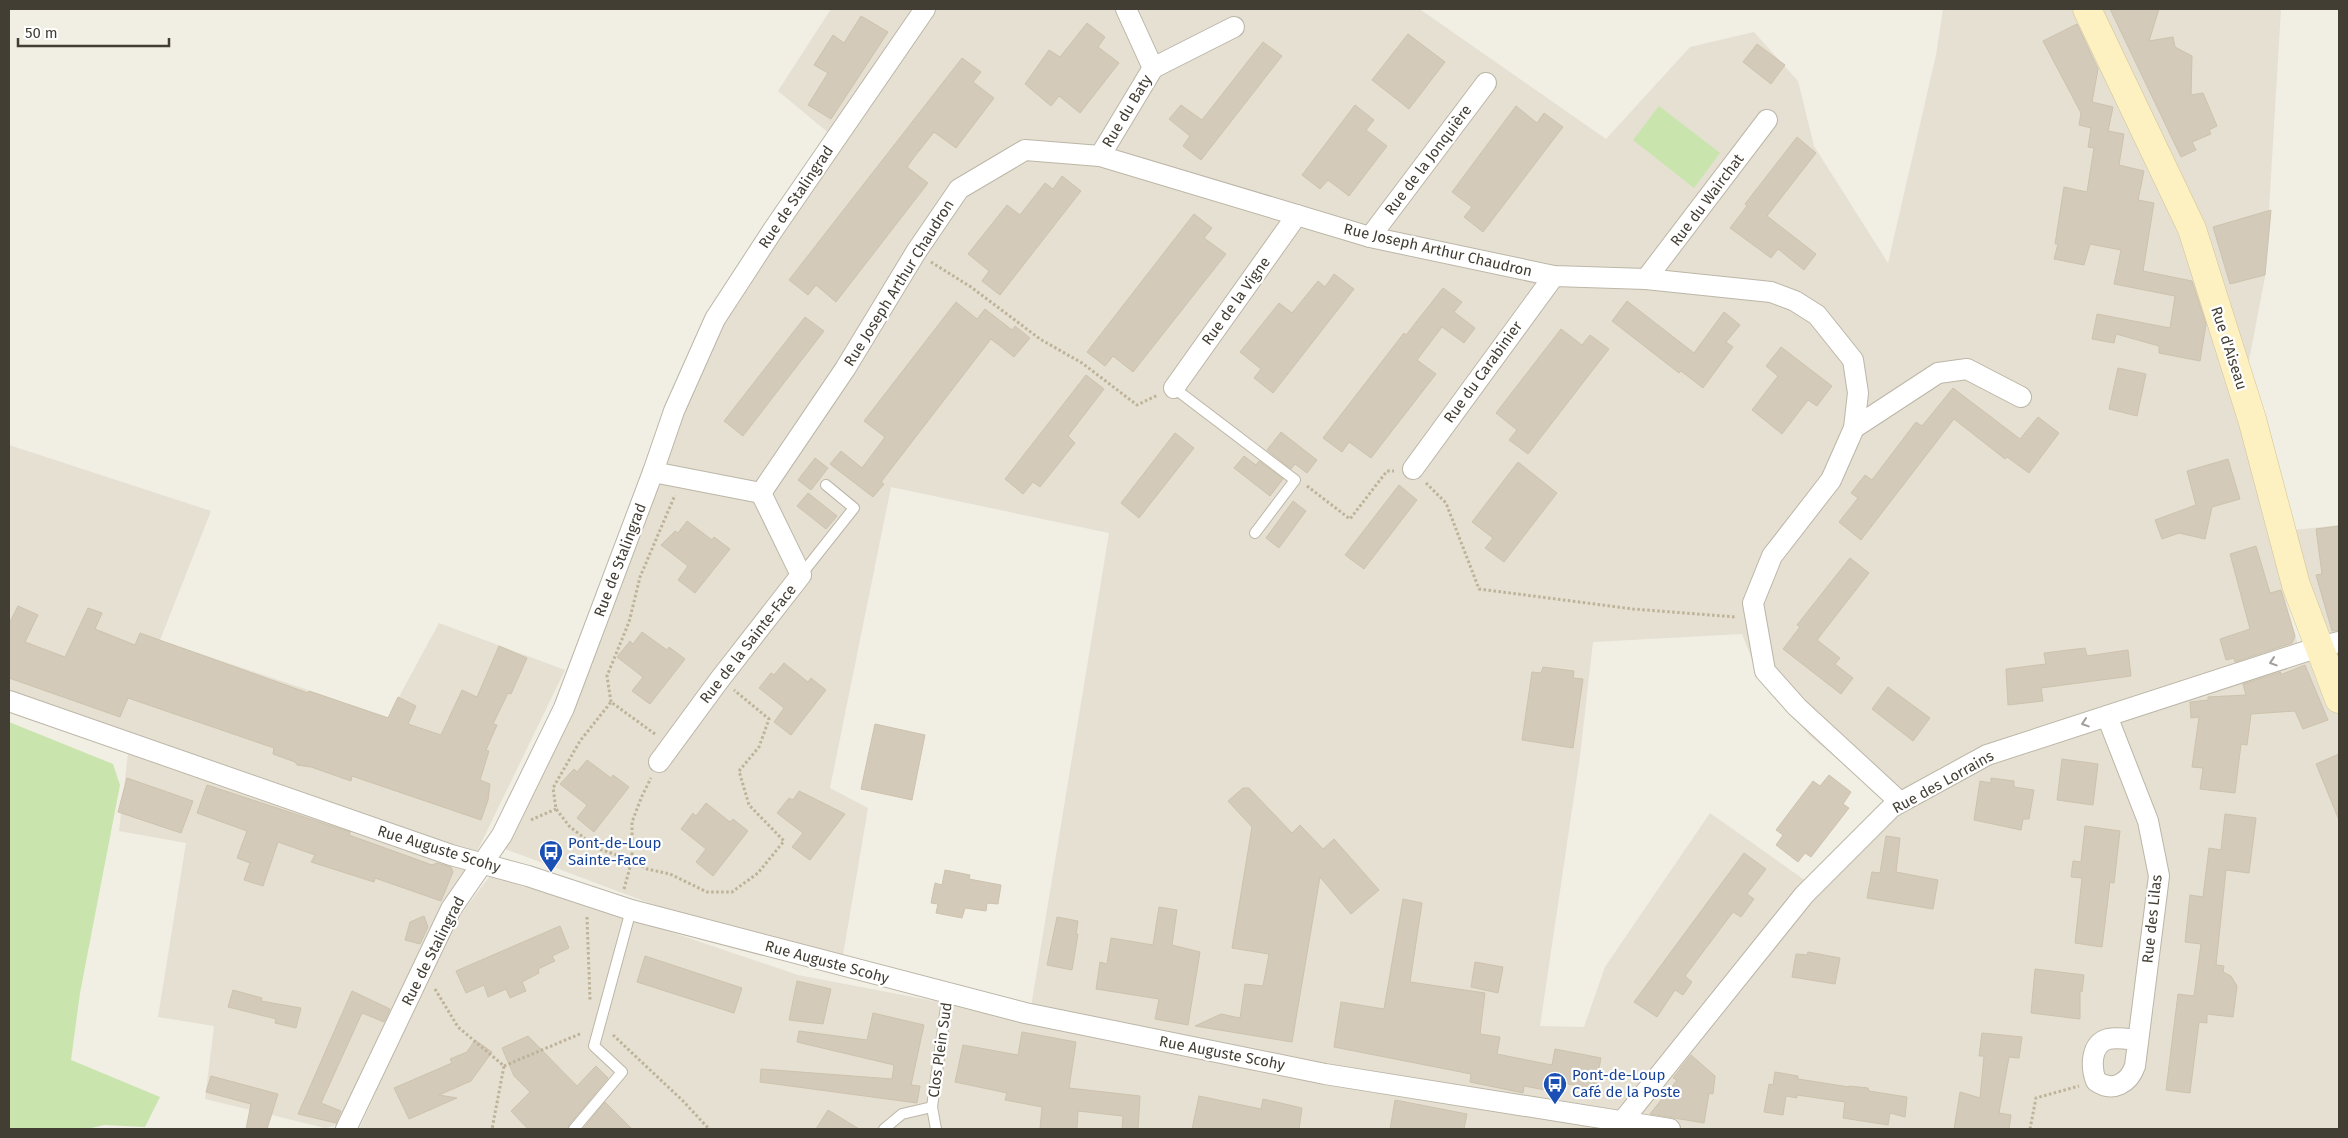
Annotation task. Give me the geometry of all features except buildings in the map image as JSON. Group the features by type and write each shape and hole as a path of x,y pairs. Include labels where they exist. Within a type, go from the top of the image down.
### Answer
{"street":[{"name":"Rue de Stalingrad","path":"346,1129 451,909 502,835 564,708 654,472 674,411 715,319 772,230 925,9"},
{"path":"1126,9 1153,68"},
{"name":"Rue d'Aiseau","path":"2087,9 2192,229 2252,419 2296,585 2329,644 2339,699"},
{"name":"Rue du Baty","path":"1100,156 1153,68 1234,27"},
{"name":"Rue de la Jonquière","path":"1370,237 1486,83"},
{"name":"Rue du Wairchat","path":"1646,279 1767,120"},
{"name":"Rue Joseph Arthur Chaudron","path":"761,493 845,369 916,252 959,189 1025,150 1100,156 1370,237 1554,276 1646,279 1771,292 1795,301 1817,315 1853,360 1858,394 1854,428 1831,480 1772,556 1753,603 1765,671 1797,707 1896,804"},
{"name":"Rue de la Vigne","path":"1174,388 1297,215"},
{"name":"Rue du Carabinier","path":"1413,468 1554,276"},
{"path":"1854,428 1938,373 1968,370 2021,397"},
{"path":"654,472 761,493"},
{"name":"Rue de la Sainte-Face","path":"665,754 720,679 802,576 761,493"},
{"name":"Rue des Lorrains","path":"1620,1126 1804,895 1896,804 1987,755 2329,644"},
{"name":"Rue Auguste Scohy","path":"9,701 451,855 483,863 625,908 1025,1014 1325,1074 1620,1126 1670,1129"},
{"name":"Rue des Lilas","path":"2096,1081 2108,1087 2123,1084 2128,1080 2135,1066 2159,876 2148,821 2107,716"},
{"path":"2096,1081 2092,1070 2092,1062 2098,1047 2105,1040 2111,1038 2137,1040"}],"lane":[{"path":"1174,388 1295,480 1255,532"},
{"path":"802,576 854,508 826,485"},
{"path":"574,1129 622,1072 594,1046 625,908"},
{"name":"Clos Plein Sud","path":"936,1129 932,1107 948,993"},
{"name":"Clos Plein Sud","path":"884,1129 902,1114 932,1107"}],"path":[{"path":"916,252 971,287 1040,339 1082,364 1137,405 1174,388"},
{"path":"1295,480 1350,519 1387,471 1413,468 1446,503 1478,589 1633,609 1756,618"},
{"path":"625,908 632,860 632,822 642,796 665,754 611,702 607,676 629,622 640,577 679,485 680,477"},
{"path":"611,702 580,741 553,788 556,809 570,827 599,849 632,860 647,869 670,874 707,892 732,892 758,873 784,841 749,805 739,771 759,747 769,719 720,679"},
{"path":"584,894 588,920 590,1010"},
{"path":"422,971 458,1027 504,1066"},
{"path":"600,1024 683,1101 709,1129"},
{"path":"504,1066 590,1030"},
{"path":"492,1129 504,1066"},
{"path":"2030,1129 2036,1098 2096,1081"}],"shaded area":[{"path":"831,9 1421,10 1606,139 1690,47 1754,32 1798,81 1814,146 1888,263 1936,55 1943,9 2281,9 2265,277 2242,397 2261,509 2298,645 1888,802 1810,736 1760,679 1742,634 1593,642 1580,756 1540,1026 1584,1027 1605,967 1710,813 1806,881 1613,1114 1351,1071 1031,1007 1109,533 891,487 830,788 868,808 842,961 764,946 505,849 518,824 718,325 836,139 778,91"},
{"path":"9,445 211,511 160,640 388,717 439,623 565,670 471,864 338,1125 325,1128 205,1099 214,1026 158,1017 186,843 119,831 128,753 9,709"},
{"path":"2339,525 2339,1129 1623,1129 1764,947 1880,822 1956,777 2094,721 2315,654 2294,530"},
{"path":"493,872 798,975 1589,1126 1590,1129 359,1129 451,927"}],"green space":[{"path":"1659,106 1720,153 1694,188 1633,140"},
{"path":"9,722 113,764 120,785 80,993 71,1060 160,1097 145,1127 104,1125 87,1129 9,1129"}],"place":[{"name":"Pont-de-Loup Sainte-Face","path":"551,873"},
{"name":"Pont-de-Loup Café de la Poste","path":"1555,1105"}]}
